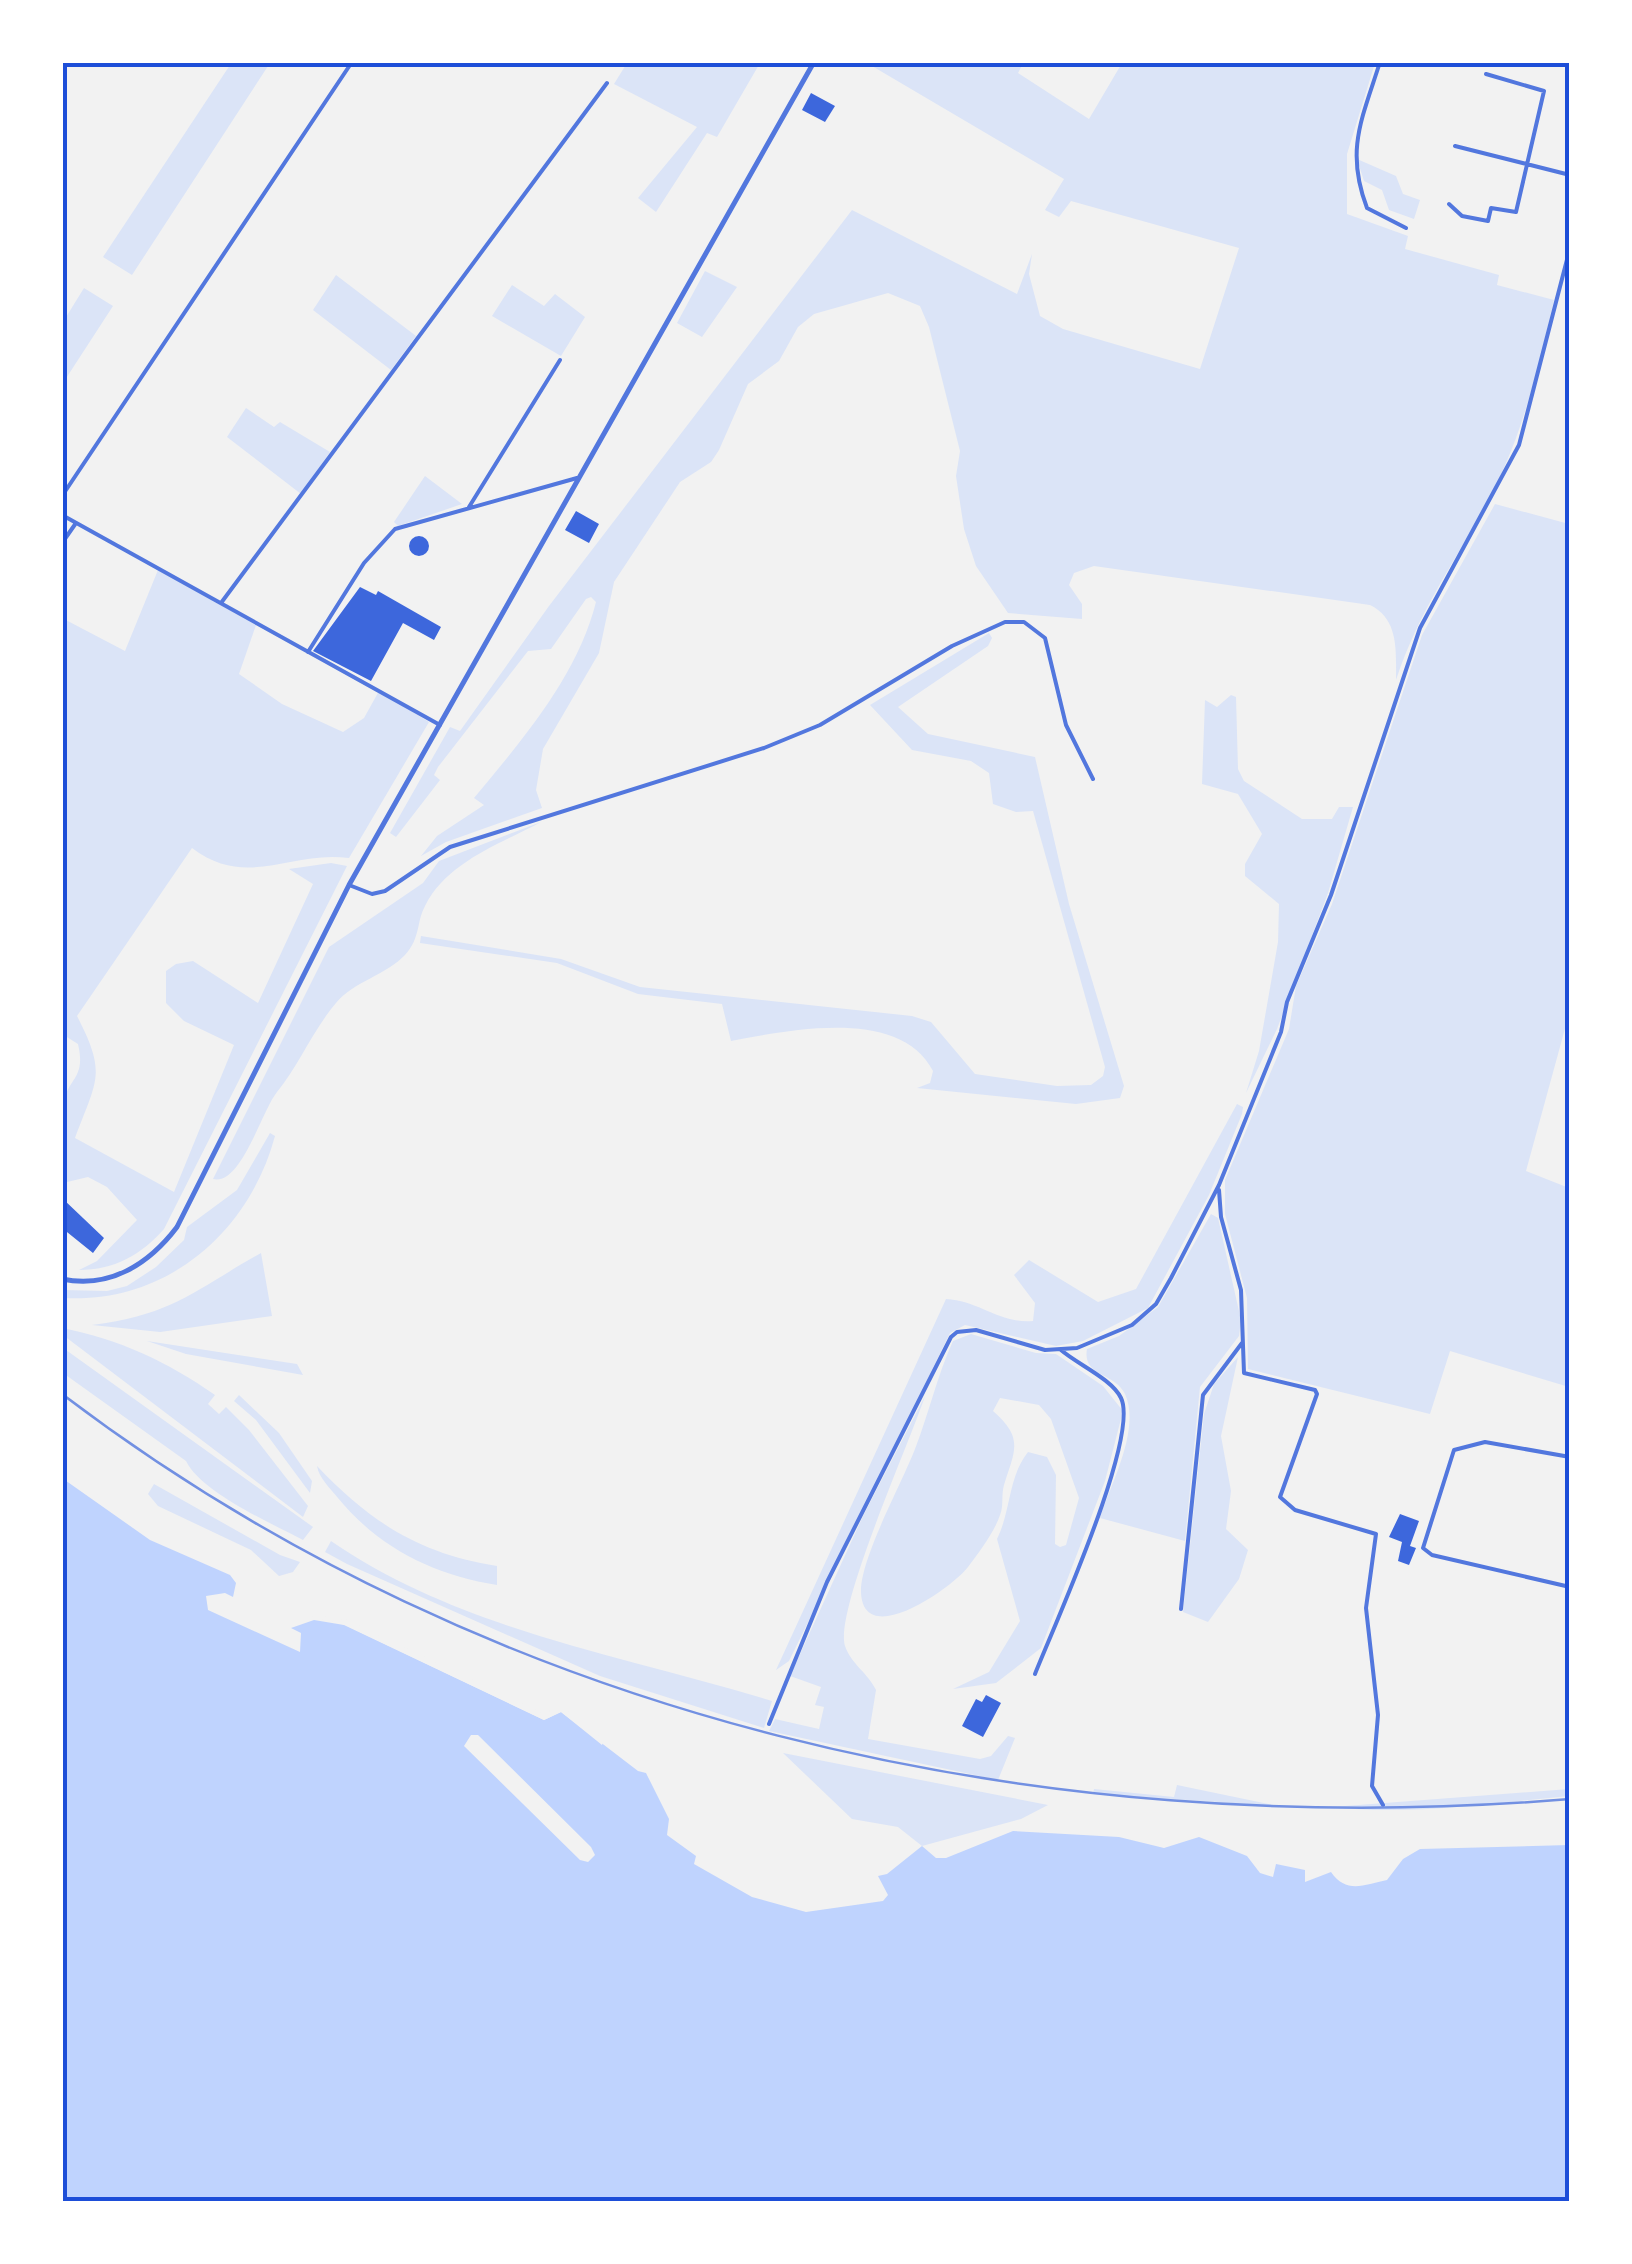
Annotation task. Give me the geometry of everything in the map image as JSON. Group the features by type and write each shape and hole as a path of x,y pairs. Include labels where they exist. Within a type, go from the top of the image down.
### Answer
{"street":[{"path":"62,496 352,62"},
{"path":"62,1278 88,1281 120,1274 145,1261 177,1227 349,885 814,62"},
{"path":"1380,62 1356,137 1354,176 1367,208 1406,228"},
{"path":"1449,204 1462,216 1488,221 1491,208 1516,212 1544,92 1486,74"},
{"path":"221,603 607,83"},
{"path":"1455,146 1570,174"},
{"path":"769,1724 820,1596 952,1337 957,1332 976,1330 1029,1347 1061,1350 1092,1344 1132,1325 1156,1304 1219,1185 1331,895 1420,628 1519,445 1570,248"},
{"path":"470,507 560,360"},
{"path":"308,652 387,535 580,477"},
{"path":"62,516 440,725"},
{"path":"62,543 76,523"},
{"path":"349,885 372,894 384,891 450,846 764,748 820,725 952,646 1005,622 1024,622 1045,638 1066,725 1093,778"},
{"path":"1219,1185 1221,1217 1241,1290 1244,1373 1315,1390 1318,1394 1280,1497 1295,1510 1376,1534 1366,1608 1378,1715 1372,1786 1383,1805"},
{"path":"1181,1609 1204,1395 1242,1343"},
{"path":"1035,1674 1098,1515 1126,1424 1115,1389 1061,1350"},
{"path":"1570,1457 1485,1442 1454,1450 1423,1548 1432,1555 1570,1587"}],"shaded area":[{"path":"232,62 270,63 132,275 103,257"},
{"path":"627,63 760,63 717,137 707,133 656,212 638,198 697,127 614,84"},
{"path":"1023,63 1018,73 1089,119 1122,63 1375,63 1347,154 1347,214 1408,236 1405,249 1499,275 1497,285 1554,300 1530,396 1505,467 1429,605 1396,680 1391,627 1370,605 1094,566 1074,573 1069,585 1082,604 1082,619 1008,613 976,566 964,529 956,476 960,451 929,327 920,306 888,293 814,314 798,327 779,361 748,384 711,462 680,482 614,582 599,653 543,749 536,790 542,808 446,842 421,856 437,836 484,805 474,798 562,682 596,602 591,597 586,599 551,649 528,651 438,767 434,775 440,780 396,837 390,833 450,727 460,731 549,606 852,210 1017,294 1032,254 1029,274 1040,316 1063,329 1200,369 1239,248 1071,201 1059,217 1045,210 1064,179 872,66"},
{"path":"1357,159 1396,176 1403,194 1420,200 1414,219 1389,210 1382,190 1364,181"},
{"path":"705,271 737,287 702,337 677,323"},
{"path":"336,275 416,336 391,370 313,310"},
{"path":"512,285 544,306 555,294 585,317 561,356 492,316"},
{"path":"84,288 113,306 63,383 63,322"},
{"path":"246,408 274,427 280,422 330,452 301,494 227,437"},
{"path":"425,476 462,504 398,526 394,522"},
{"path":"1495,504 1569,524 1569,1014 1526,1171 1569,1188 1569,1387 1450,1351 1430,1414 1248,1369 1247,1298 1225,1214 1225,1180 1289,1029 1296,986 1332,904 1422,635"},
{"path":"158,570 256,625 239,674 282,704 343,732 364,718 379,691 429,722 349,858 307,859 250,868 212,860 192,848 77,1016 92,1051 95,1077 75,1138 174,1192 234,1045 184,1021 166,1003 166,971 176,964 193,961 258,1003 313,884 289,869 331,863 347,866 164,1229 126,1259 79,1270 97,1261 137,1220 107,1187 88,1177 63,1183 61,1112 78,1071 80,1055 78,1044 62,1034 62,618 125,651"},
{"path":"989,633 992,638 988,646 898,707 928,734 1035,757 1069,904 1124,1086 1120,1098 1076,1104 917,1088 930,1083 933,1071 917,1051 896,1038 870,1030 812,1029 731,1041 722,1004 638,994 557,963 420,943 421,936 561,959 640,987 912,1016 931,1022 975,1074 1057,1086 1091,1085 1103,1076 1105,1067 1033,811 1016,812 993,804 989,773 971,761 912,750 870,705"},
{"path":"1231,695 1236,697 1238,769 1244,781 1302,819 1332,819 1339,807 1353,807 1328,893 1277,1029 1246,1093 1259,1051 1278,942 1279,904 1245,876 1245,864 1262,834 1238,794 1202,784 1205,700 1217,707"},
{"path":"541,822 476,856 447,877 425,906 414,942 405,955 336,1003 271,1102 241,1160 223,1178 213,1179 329,947 423,883 439,861"},
{"path":"1237,1104 1243,1107 1242,1114 1209,1195 1148,1308 1083,1341 1056,1346 965,1325 950,1333 789,1661 776,1670 946,1299 1010,1319 1033,1321 1035,1303 1014,1275 1029,1260 1098,1302 1136,1289"},
{"path":"270,1133 275,1136 263,1171 245,1203 198,1256 136,1289 101,1297 63,1298 63,1290 107,1291 127,1286 156,1267 184,1240 187,1227 237,1190"},
{"path":"1211,1214 1218,1218 1241,1320 1239,1336 1200,1387 1185,1541 1100,1518 1127,1439 1129,1408 1120,1387 1089,1365 1087,1349 1119,1336 1158,1307"},
{"path":"261,1253 272,1316 160,1332 92,1325 164,1307"},
{"path":"62,1328 142,1353 215,1395 208,1404 219,1414 226,1407 249,1430 308,1506 303,1517 63,1335"},
{"path":"971,1334 1036,1353 1056,1354 1103,1386 1123,1411 1105,1481 1041,1648 996,1683 953,1689 989,1672 1020,1621 997,1539 1017,1472 1028,1452 1047,1457 1056,1475 1055,1544 1060,1547 1066,1545 1079,1498 1051,1419 1039,1405 1000,1398 993,1411 1013,1437 1014,1453 1001,1512 986,1542 959,1576 928,1599 892,1615 876,1616 866,1609 862,1578 874,1541 915,1449 953,1341"},
{"path":"147,1341 297,1364 303,1375 186,1354"},
{"path":"66,1350 313,1527 303,1540 222,1496 194,1473 186,1461 63,1373"},
{"path":"1238,1357 1221,1436 1231,1491 1226,1529 1248,1550 1239,1579 1208,1622 1183,1612 1204,1414 1214,1384"},
{"path":"239,1395 279,1433 312,1481 310,1493 256,1420 234,1401"},
{"path":"925,1396 862,1564 845,1627 845,1646 876,1690 868,1739 980,1759 991,1756 1008,1736 1015,1738 998,1780 769,1731 775,1719 819,1729 824,1707 815,1705 821,1687 790,1676 863,1516"},
{"path":"317,1466 357,1504 398,1532 444,1553 497,1566 497,1585 451,1574 390,1545 354,1516 325,1483"},
{"path":"154,1484 280,1555 300,1562 293,1572 279,1576 251,1550 158,1506 148,1494"},
{"path":"331,1541 381,1572 489,1619 772,1701 764,1728 600,1676 347,1564 325,1552"},
{"path":"783,1753 1048,1805 1021,1819 922,1846 898,1827 852,1819"},
{"path":"1177,1785 1278,1806 1093,1794 1094,1789 1174,1797"},
{"path":"1569,1789 1569,1796 1450,1808 1332,1807"}],"water":[{"path":"62,1478 150,1540 230,1575 236,1583 233,1597 225,1593 206,1596 208,1610 300,1652 301,1633 291,1628 314,1620 344,1625 544,1720 561,1712 638,1771 646,1773 669,1819 667,1835 696,1856 694,1864 752,1897 806,1912 883,1901 888,1895 878,1876 887,1874 922,1846 936,1858 946,1858 1013,1831 1119,1837 1164,1848 1199,1837 1247,1856 1260,1873 1273,1877 1276,1864 1305,1870 1305,1882 1331,1872 1349,1886 1387,1880 1403,1859 1420,1849 1569,1845 1569,2201 63,2201"}],"pier":[{"path":"310,1616 347,1620 546,1715 553,1707 563,1707 604,1740 602,1745 561,1712 544,1720 345,1625"},
{"path":"471,1735 478,1735 591,1847 595,1855 588,1862 580,1860 464,1746"}],"building":[{"path":"811,93 835,106 825,122 802,110"},
{"path":"576,511 599,524 589,543 565,530"},
{"path":"419,536 429,546 419,556 409,546"},
{"path":"360,587 376,595 378,591 441,627 434,640 403,623 371,681 313,651"},
{"path":"62,1198 104,1238 93,1253 62,1228"},
{"path":"1400,1514 1419,1521 1410,1546 1416,1548 1409,1565 1398,1561 1402,1542 1389,1537"},
{"path":"986,1695 1001,1703 983,1737 962,1726 976,1699 982,1702"}],"railway":[{"path":"62,1394 228,1507 404,1601 588,1677 778,1736 972,1776 1170,1800 1370,1808 1570,1799"}]}
